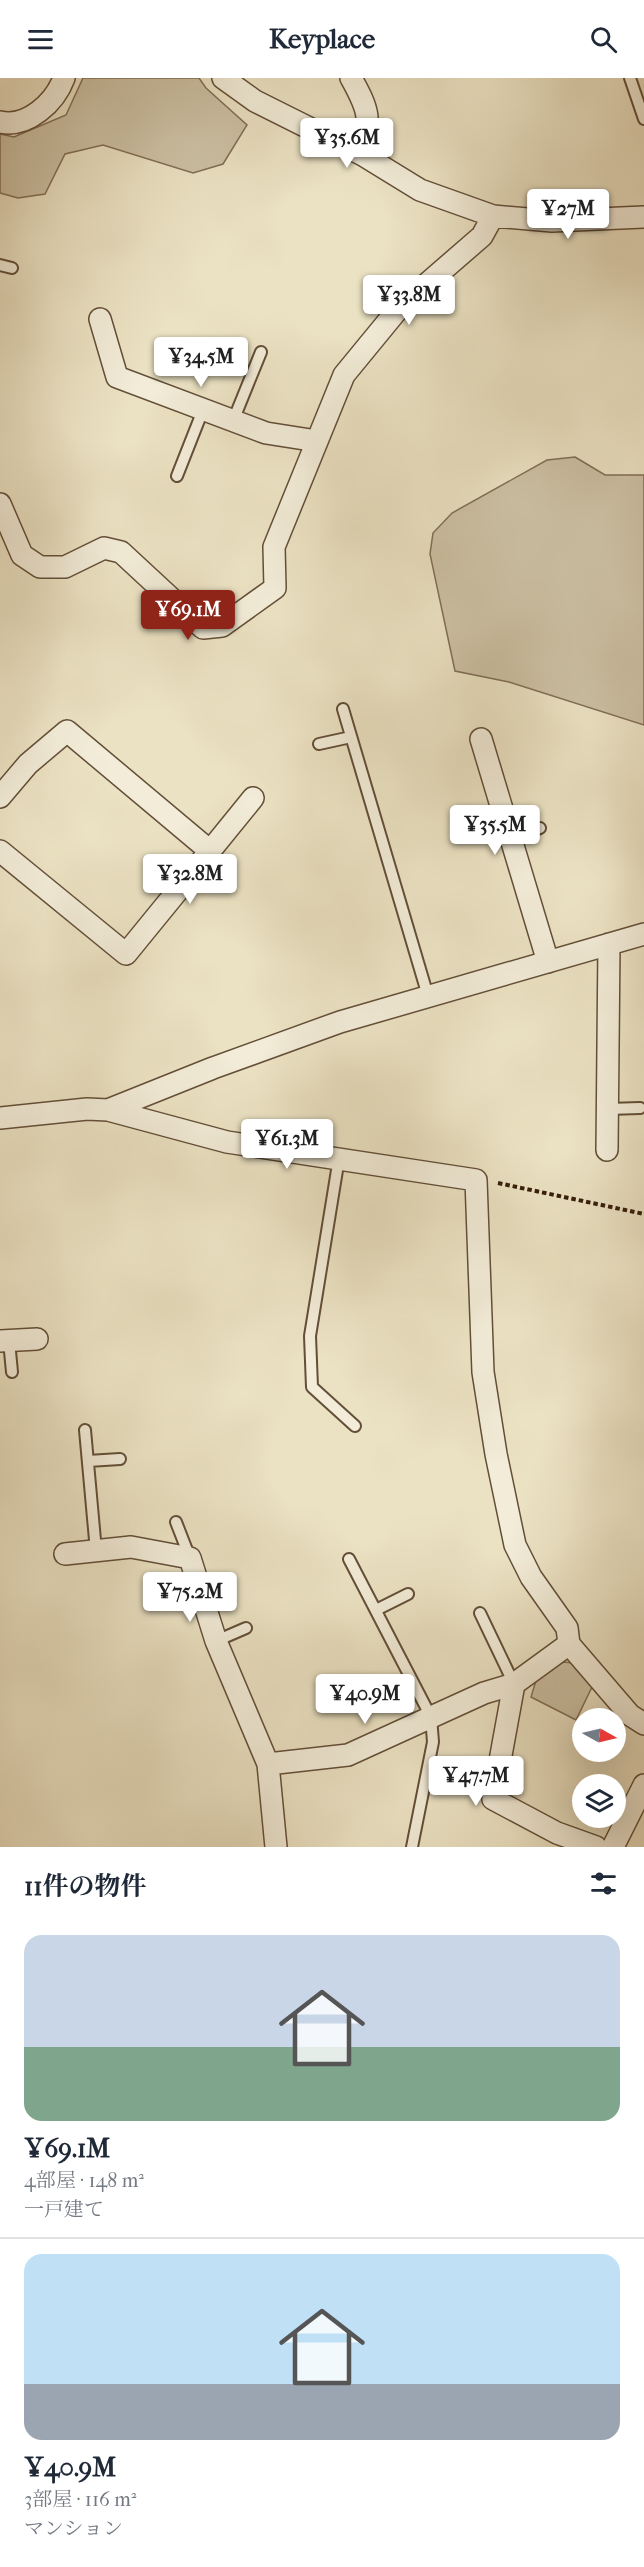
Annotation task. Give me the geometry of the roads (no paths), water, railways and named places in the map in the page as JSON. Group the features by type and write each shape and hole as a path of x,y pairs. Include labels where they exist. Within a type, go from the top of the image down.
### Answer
{"street":[{"path":"0,122 30,118 45,106 64,78"},
{"path":"223,78 255,101 363,155 420,190 493,216 552,221 644,217"},
{"path":"351,78 364,101 369,120 363,155"},
{"path":"0,504 22,555 40,567 65,567 104,548 121,552 203,628 222,626 275,588 274,547 344,375 399,308 482,236 493,216"},
{"path":"100,319 117,377 266,433 316,441"},
{"path":"0,797 28,764 67,731 210,851"},
{"path":"481,739 548,962"},
{"path":"0,851 126,954 253,798"},
{"path":"108,1110 213,1068 340,1022 644,934"},
{"path":"608,1150 609,944"},
{"path":"0,1118 87,1109 108,1110 227,1142 476,1180 483,1371 496,1454 515,1545 531,1577 567,1628 568,1644 630,1715 644,1724"},
{"path":"5,1341 37,1339"},
{"path":"65,1554 131,1548 190,1558 216,1641 268,1764 276,1847"},
{"path":"268,1764 348,1755 484,1693 514,1684 568,1644"},
{"path":"514,1684 493,1798 554,1840 596,1847"},
{"path":"614,1847 644,1785"}],"lane":[{"path":"630,78 644,118"},
{"path":"0,265 12,268"},
{"path":"233,421 261,352"},
{"path":"177,476 202,410"},
{"path":"343,709 428,996"},
{"path":"320,744 351,737"},
{"path":"510,838 540,828"},
{"path":"608,1109 640,1108"},
{"path":"339,1158 310,1336 312,1387 355,1426"},
{"path":"5,1341 12,1372"},
{"path":"85,1430 96,1551"},
{"path":"88,1461 120,1459"},
{"path":"176,1522 190,1558"},
{"path":"350,1559 431,1717 433,1742 412,1847"},
{"path":"376,1610 408,1594"},
{"path":"480,1614 514,1684"},
{"path":"216,1641 246,1628"}]}
